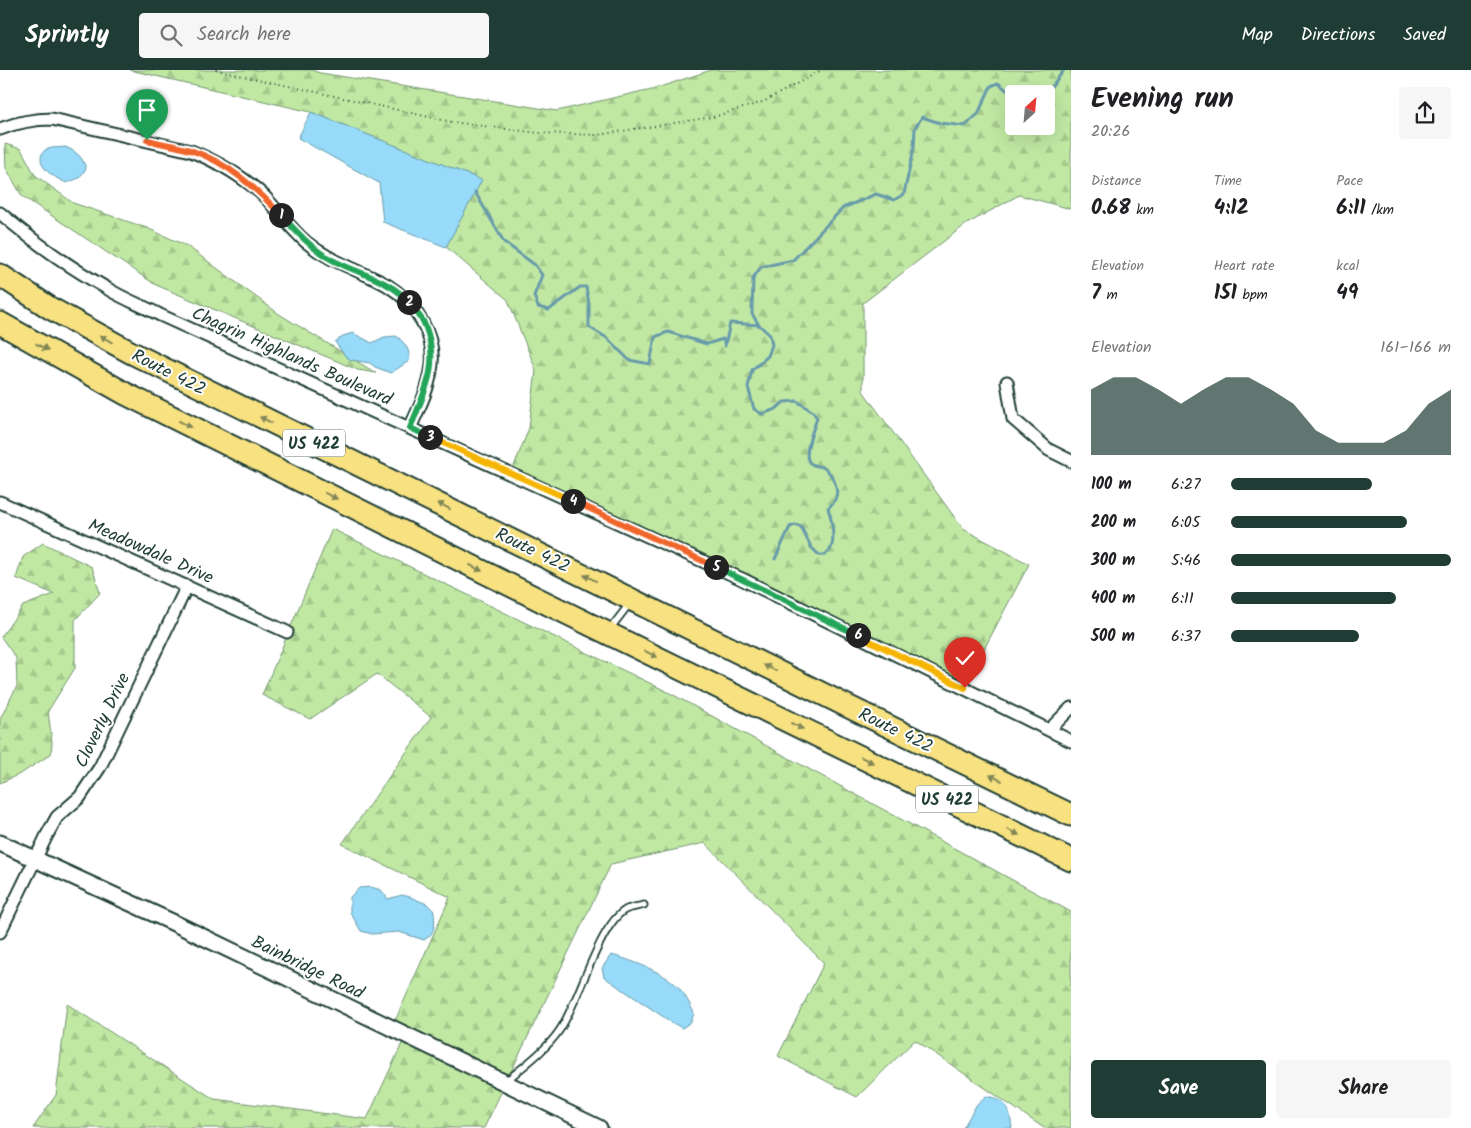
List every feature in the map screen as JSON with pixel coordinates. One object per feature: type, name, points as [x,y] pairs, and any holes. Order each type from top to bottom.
[{"type":"highway","name":"Route 422","points":[[0,275],[50,308],[130,352],[1071,815]]},
{"type":"highway","name":"US 422","points":[[0,323],[126,394],[1071,860]]},
{"type":"street","points":[[0,128],[19,122],[52,120],[191,151],[211,158],[235,173],[264,196],[305,240],[326,257],[386,285],[407,300],[422,321],[432,348],[432,370],[410,428]]},
{"type":"street","name":"Chagrin Highlands Boulevard","points":[[0,213],[61,260],[109,290],[742,579],[1071,741]]},
{"type":"street","points":[[1007,382],[1013,419],[1049,450],[1071,461]]},
{"type":"street","name":"Meadowdale Drive","points":[[0,502],[287,632]]},
{"type":"street","name":"Cloverly Drive","points":[[0,932],[57,817],[80,797],[100,767],[186,586]]},
{"type":"street","points":[[1049,730],[1071,708]]},
{"type":"street","name":"Bainbridge Road","points":[[0,843],[35,861],[172,922],[599,1128]]},
{"type":"lane","points":[[608,632],[633,600]]},
{"type":"lane","points":[[505,1083],[553,1039],[561,1029],[582,988],[597,949],[616,919],[627,909],[644,905]]},
{"type":"path","points":[[216,70],[452,122],[538,133],[597,135],[713,117],[763,102],[822,70]]},
{"type":"green space","points":[[130,70],[312,70],[320,73],[557,111],[660,87],[711,70],[1071,70],[1071,209],[1019,195],[965,225],[863,303],[863,391],[963,529],[1029,564],[965,688],[511,474],[529,428],[536,370],[508,300],[446,247],[481,180],[311,112]]},
{"type":"green space","points":[[5,144],[21,149],[35,175],[73,203],[147,228],[187,246],[279,314],[376,373],[358,370],[156,285],[22,196],[6,168]]},
{"type":"green space","points":[[332,529],[666,691],[1071,912],[1071,1128],[1044,1128],[915,1040],[857,1097],[778,1056],[824,963],[705,843],[611,864],[484,1128],[33,1128],[56,1095],[67,1004],[214,1099],[367,1119],[406,1035],[392,1028],[450,897],[342,844],[431,717],[377,674],[310,719],[262,695]]},
{"type":"green space","points":[[43,543],[92,567],[100,593],[75,620],[75,668],[48,711],[52,742],[51,754],[22,773],[0,783],[0,719],[17,686],[16,658],[1,637],[23,606],[54,594],[16,578],[23,557]]},
{"type":"water","points":[[311,112],[482,180],[446,247],[383,222],[379,183],[298,138]]},
{"type":"water","points":[[65,147],[78,155],[86,169],[79,178],[67,183],[49,172],[42,164],[41,159],[42,154],[46,150]]},
{"type":"water","points":[[353,333],[372,343],[384,337],[396,336],[406,347],[409,361],[391,373],[370,363],[351,360],[345,356],[335,342],[343,336]]},
{"type":"water","points":[[371,887],[381,890],[388,899],[402,895],[427,904],[434,911],[434,924],[431,934],[424,940],[399,932],[372,934],[361,931],[350,912],[350,897],[359,888]]},
{"type":"water","points":[[611,955],[648,968],[675,983],[694,1013],[691,1022],[682,1028],[604,977],[602,968]]},
{"type":"water","points":[[986,1096],[999,1100],[1006,1106],[1012,1128],[963,1128],[977,1104]]},
{"type":"waterway","points":[[1053,85],[1064,70]]},
{"type":"waterway","points":[[775,559],[790,527],[795,525],[801,527],[811,547],[819,555],[826,554],[830,550],[833,537],[828,508],[832,504],[837,491],[835,482],[830,474],[822,467],[811,464],[808,460],[808,445],[817,418],[813,412],[797,401],[784,402],[776,409],[762,414],[754,409],[748,387],[752,370],[768,356],[772,345],[770,335],[759,325],[752,314],[753,278],[761,267],[793,260],[843,208],[876,194],[894,200],[904,194],[914,148],[915,128],[922,117],[940,123],[965,126],[978,114],[991,86],[998,83],[1005,89]]},
{"type":"waterway","points":[[475,192],[504,242],[535,265],[542,275],[534,296],[538,307],[549,310],[580,287],[586,287],[589,304],[589,327],[607,338],[629,360],[650,364],[655,337],[668,332],[707,344],[723,339],[725,346],[730,323],[759,325]]},
{"type":"route","points":[[147,140],[211,158],[235,173],[264,196],[305,240],[326,257],[386,285],[407,300],[422,321],[432,348],[432,370],[410,428],[742,579],[965,688]]}]
